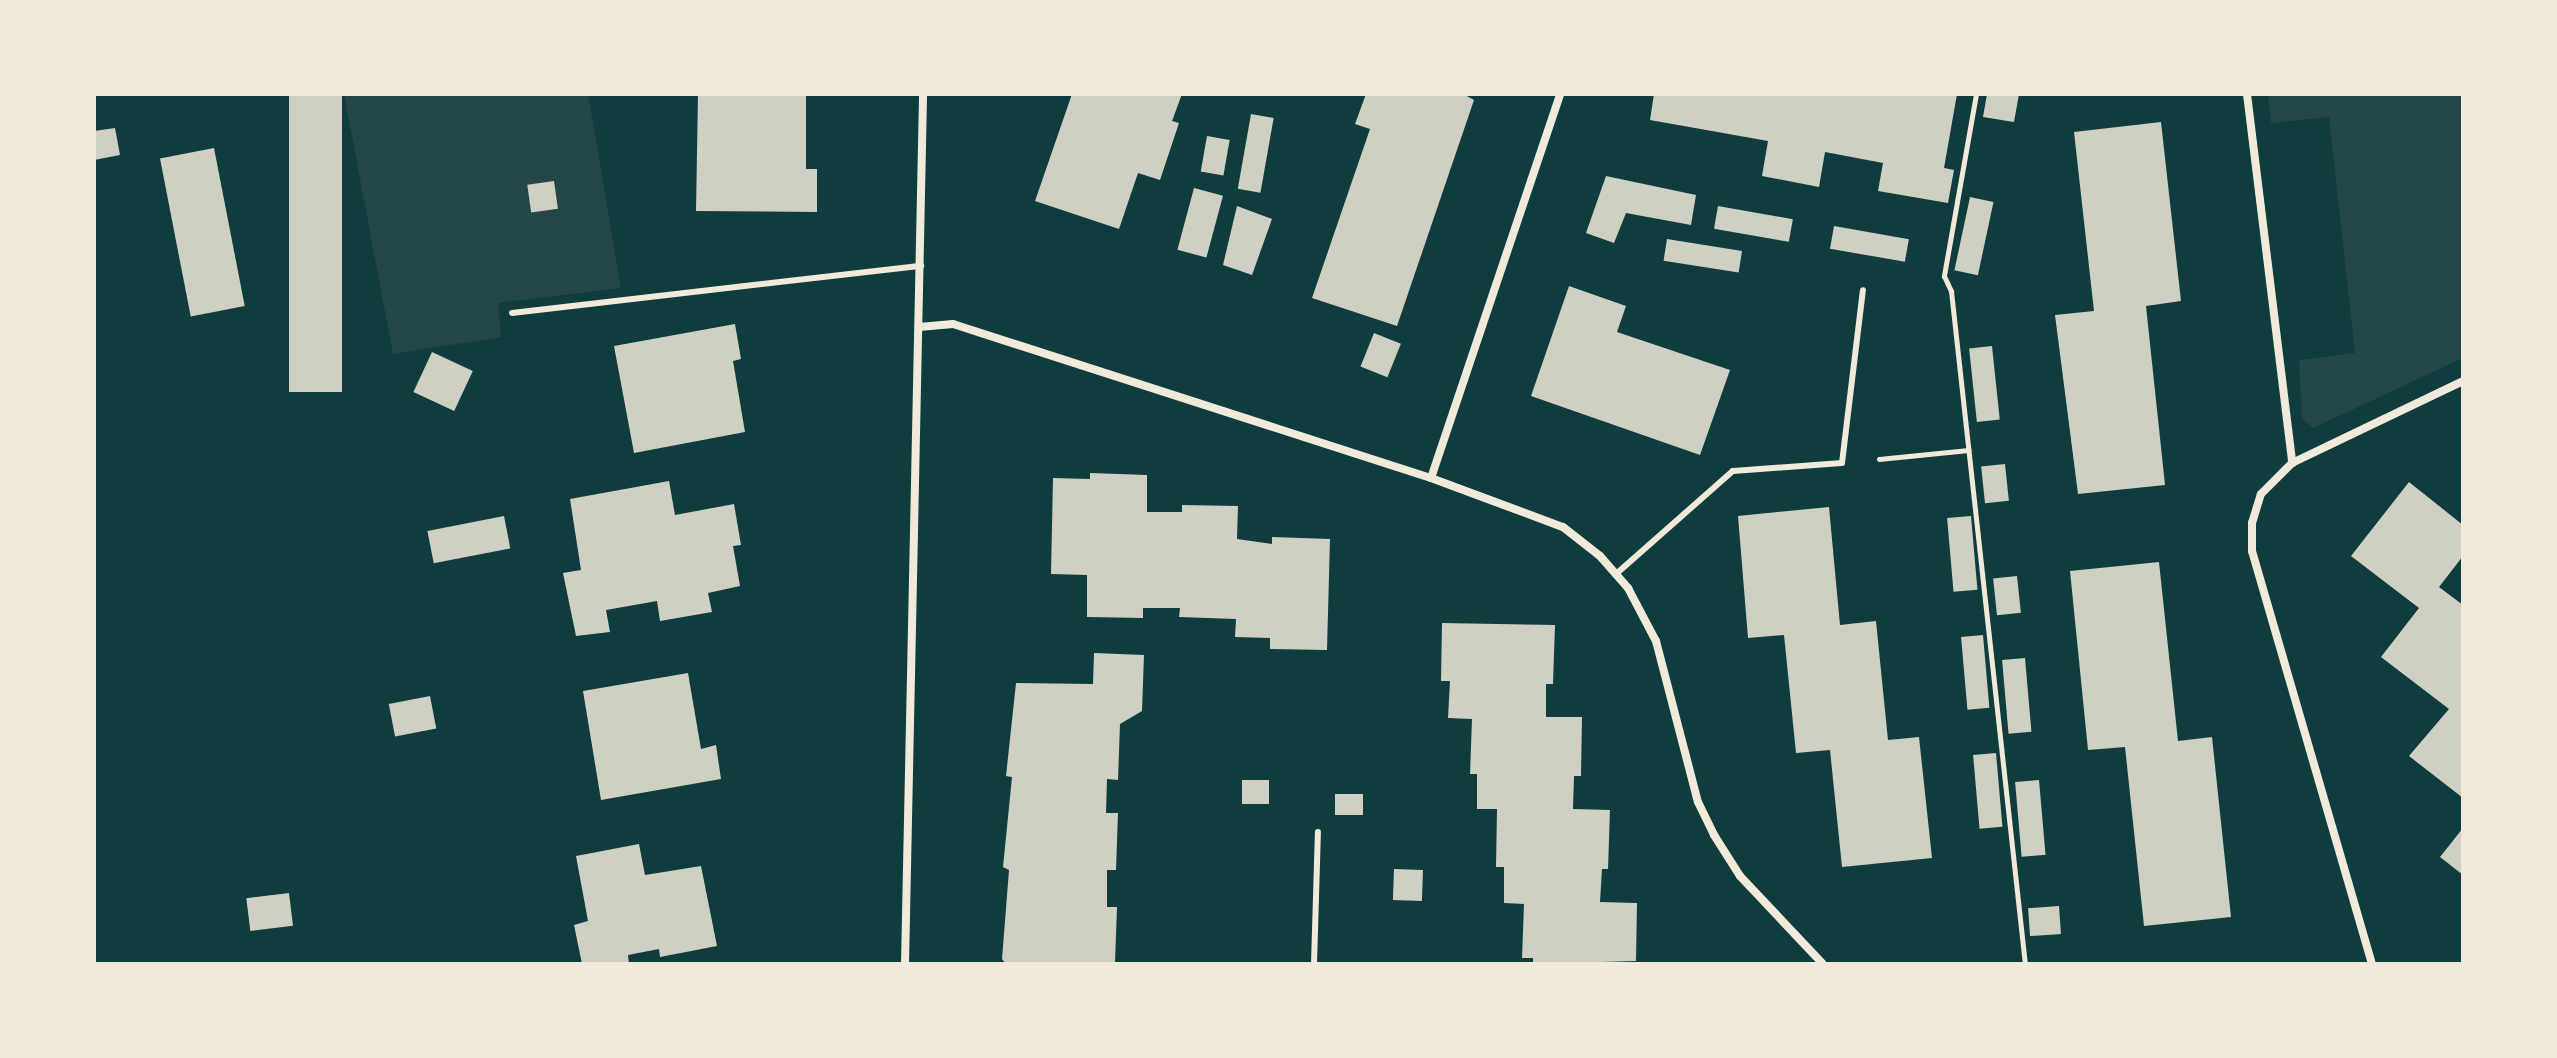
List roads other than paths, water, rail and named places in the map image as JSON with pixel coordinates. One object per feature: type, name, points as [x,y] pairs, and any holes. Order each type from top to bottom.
[{"type":"street","points":[[905,964],[923,94]]},
{"type":"street","points":[[1431,478],[1560,94]]},
{"type":"street","points":[[2247,94],[2292,463]]},
{"type":"street","points":[[919,327],[953,324],[1431,478],[1563,527],[1616,574],[1656,641],[1698,802],[1714,835],[1740,876],[1823,964]]},
{"type":"street","points":[[2372,964],[2252,551],[2252,523],[2261,494],[2292,463],[2463,381]]},
{"type":"lane","points":[[512,313],[921,266]]},
{"type":"lane","points":[[1616,574],[1733,471],[1842,463],[1863,290]]},
{"type":"lane","points":[[1314,964],[1318,832]]}]
